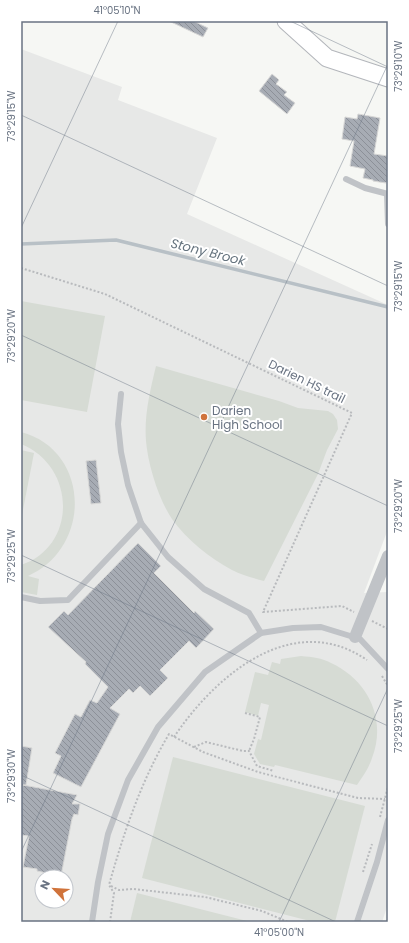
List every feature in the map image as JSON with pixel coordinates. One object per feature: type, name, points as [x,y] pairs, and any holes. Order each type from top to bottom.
[{"type":"main road","points":[[286,21],[327,58],[388,78]]},
{"type":"street","points":[[354,637],[388,556]]},
{"type":"lane","points":[[346,179],[365,188],[387,194],[388,224]]},
{"type":"lane","points":[[121,394],[118,424],[121,452],[128,485],[141,523],[168,557],[204,589],[249,613],[261,633]]},
{"type":"lane","points":[[21,597],[40,601],[68,600],[141,523]]},
{"type":"lane","points":[[92,922],[98,882],[108,834],[128,780],[158,727],[205,672],[261,633],[293,628],[320,627],[360,639],[388,670]]},
{"type":"lane","points":[[358,922],[377,862],[388,820]]},
{"type":"path","name":"Darien HS trail","points":[[21,268],[105,294],[352,413],[263,612],[342,606],[388,629]]},
{"type":"path","points":[[174,737],[199,704],[218,686],[242,666],[271,649],[288,644],[325,642],[357,653],[367,660]]},
{"type":"path","points":[[378,671],[388,686]]},
{"type":"path","points":[[245,713],[260,717],[249,751]]},
{"type":"path","points":[[110,922],[114,893],[109,885],[120,844],[141,787],[169,734],[194,747],[258,772],[358,798],[385,799]]},
{"type":"path","points":[[194,747],[206,742],[243,751],[249,751]]},
{"type":"path","points":[[249,751],[257,766],[274,771]]},
{"type":"path","points":[[378,821],[388,787]]},
{"type":"path","points":[[363,873],[372,843]]},
{"type":"path","points":[[104,883],[119,890],[133,889],[205,897],[262,911],[288,922]]},
{"type":"path","points":[[387,922],[388,918]]},
{"type":"shaded area","name":"Darien High School","points":[[21,49],[122,87],[118,100],[217,138],[187,214],[388,305],[388,529],[364,593],[388,592],[388,904],[382,922],[21,922]]},
{"type":"shaded area","points":[[21,301],[105,316],[87,412],[21,400]]},
{"type":"shaded area","points":[[156,366],[279,401],[298,408],[328,411],[333,414],[337,420],[338,429],[327,450],[318,474],[264,581],[232,570],[215,560],[178,527],[167,511],[155,482],[149,461],[146,441],[147,413]]},
{"type":"shaded area","points":[[21,432],[44,442],[60,458],[71,478],[75,500],[73,522],[64,544],[49,562],[28,576],[39,579],[37,595],[21,592],[21,565],[40,555],[53,541],[61,524],[63,506],[60,487],[52,470],[39,455],[21,444]]},
{"type":"shaded area","points":[[21,450],[34,453],[21,520]]},
{"type":"shaded area","points":[[301,656],[324,660],[344,670],[364,690],[371,702],[377,729],[376,743],[366,772],[357,785],[275,765],[274,767],[260,764],[254,754],[258,739],[261,740],[269,705],[261,703],[258,716],[245,712],[255,672],[268,675],[272,662],[280,664],[281,659]]},
{"type":"shaded area","points":[[173,757],[365,806],[335,922],[314,922],[142,878]]},
{"type":"shaded area","points":[[137,893],[251,922],[130,922]]},
{"type":"building","points":[[169,21],[193,21],[208,28],[203,37]]},
{"type":"building","points":[[272,74],[279,80],[276,84],[287,92],[284,95],[295,103],[287,114],[259,91]]},
{"type":"building","points":[[358,114],[380,118],[374,154],[388,156],[388,182],[386,183],[363,178],[365,169],[350,166],[354,141],[342,139],[345,117],[357,119]]},
{"type":"building","points":[[96,460],[101,503],[91,504],[86,461]]},
{"type":"building","points":[[138,543],[161,566],[154,573],[194,613],[195,611],[214,629],[196,648],[189,641],[160,670],[168,678],[150,696],[140,686],[133,693],[129,689],[110,708],[120,714],[81,787],[53,773],[61,756],[55,753],[75,714],[81,717],[90,700],[97,703],[108,687],[85,664],[86,662],[48,627],[64,611],[68,615]]},
{"type":"building","points":[[21,746],[32,748],[26,785],[23,785],[77,795],[72,804],[80,804],[78,815],[74,814],[72,819],[62,869],[37,869],[23,867],[29,836],[21,835]]},
{"type":"waterway","name":"Stony Brook","points":[[21,244],[116,240],[388,307]]},
{"type":"place","name":"Darien High School","points":[[204,417]]}]
